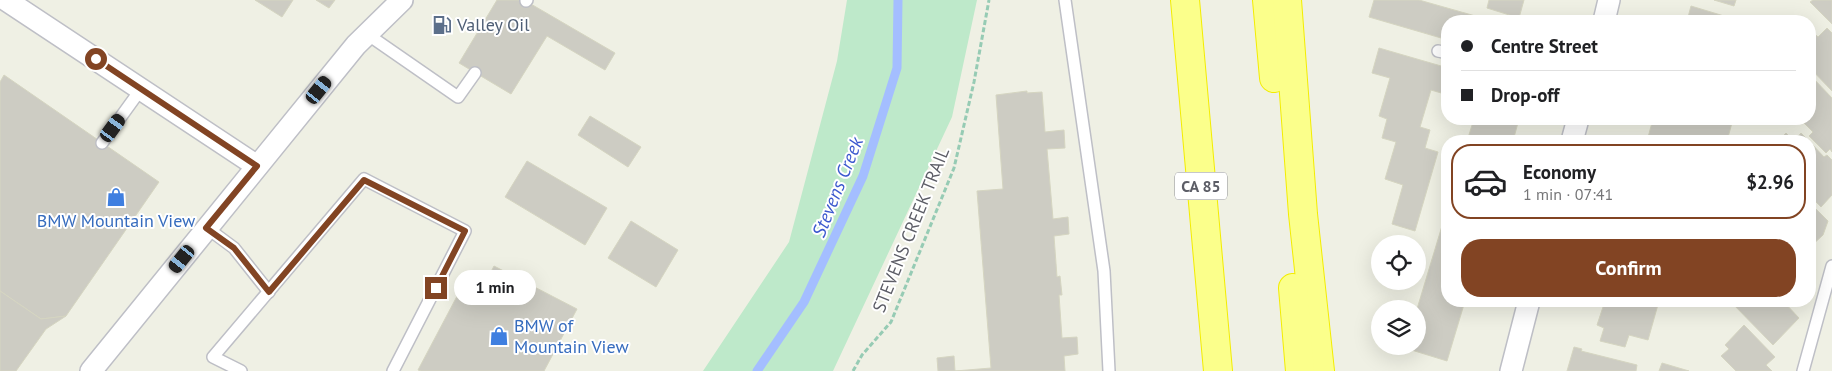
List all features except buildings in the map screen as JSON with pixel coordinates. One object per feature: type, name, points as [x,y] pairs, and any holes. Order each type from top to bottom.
[{"type":"highway","name":"CA 85","points":[[1184,0],[1218,371]]},
{"type":"highway","points":[[1267,0],[1300,371]]},
{"type":"highway","points":[[1287,0],[1303,214],[1320,371]]},
{"type":"street","points":[[6,0],[257,166]]},
{"type":"street","points":[[96,370],[206,228],[356,45],[402,0]]},
{"type":"street","points":[[1605,15],[1609,0]]},
{"type":"street","points":[[1510,371],[1527,307]]},
{"type":"lane","points":[[0,10],[6,0]]},
{"type":"lane","points":[[1065,0],[1104,271],[1109,371]]},
{"type":"lane","points":[[367,34],[458,97],[475,73]]},
{"type":"lane","points":[[102,143],[141,89]]},
{"type":"lane","points":[[241,371],[213,357],[364,180],[465,231],[393,371]]},
{"type":"lane","points":[[206,228],[234,248],[269,292]]},
{"type":"lane","points":[[1803,371],[1832,266]]},
{"type":"path","name":"STEVENS CREEK TRAIL","points":[[853,371],[862,355],[891,322],[954,168],[974,82],[989,0]]},
{"type":"green space","points":[[847,0],[977,0],[952,117],[833,371],[703,371],[789,242],[837,61]]},
{"type":"waterway","name":"Stevens Creek","points":[[757,371],[804,302],[863,176],[897,68],[898,0]]},
{"type":"place","name":"Valley Oil","points":[[442,25]]},
{"type":"place","name":"BMW Mountain View","points":[[116,197]]},
{"type":"place","name":"BMW of Mountain View","points":[[499,336]]},
{"type":"route","points":[[96,59],[257,166],[206,228],[234,248],[269,292],[364,180],[465,231],[436,288]]}]
